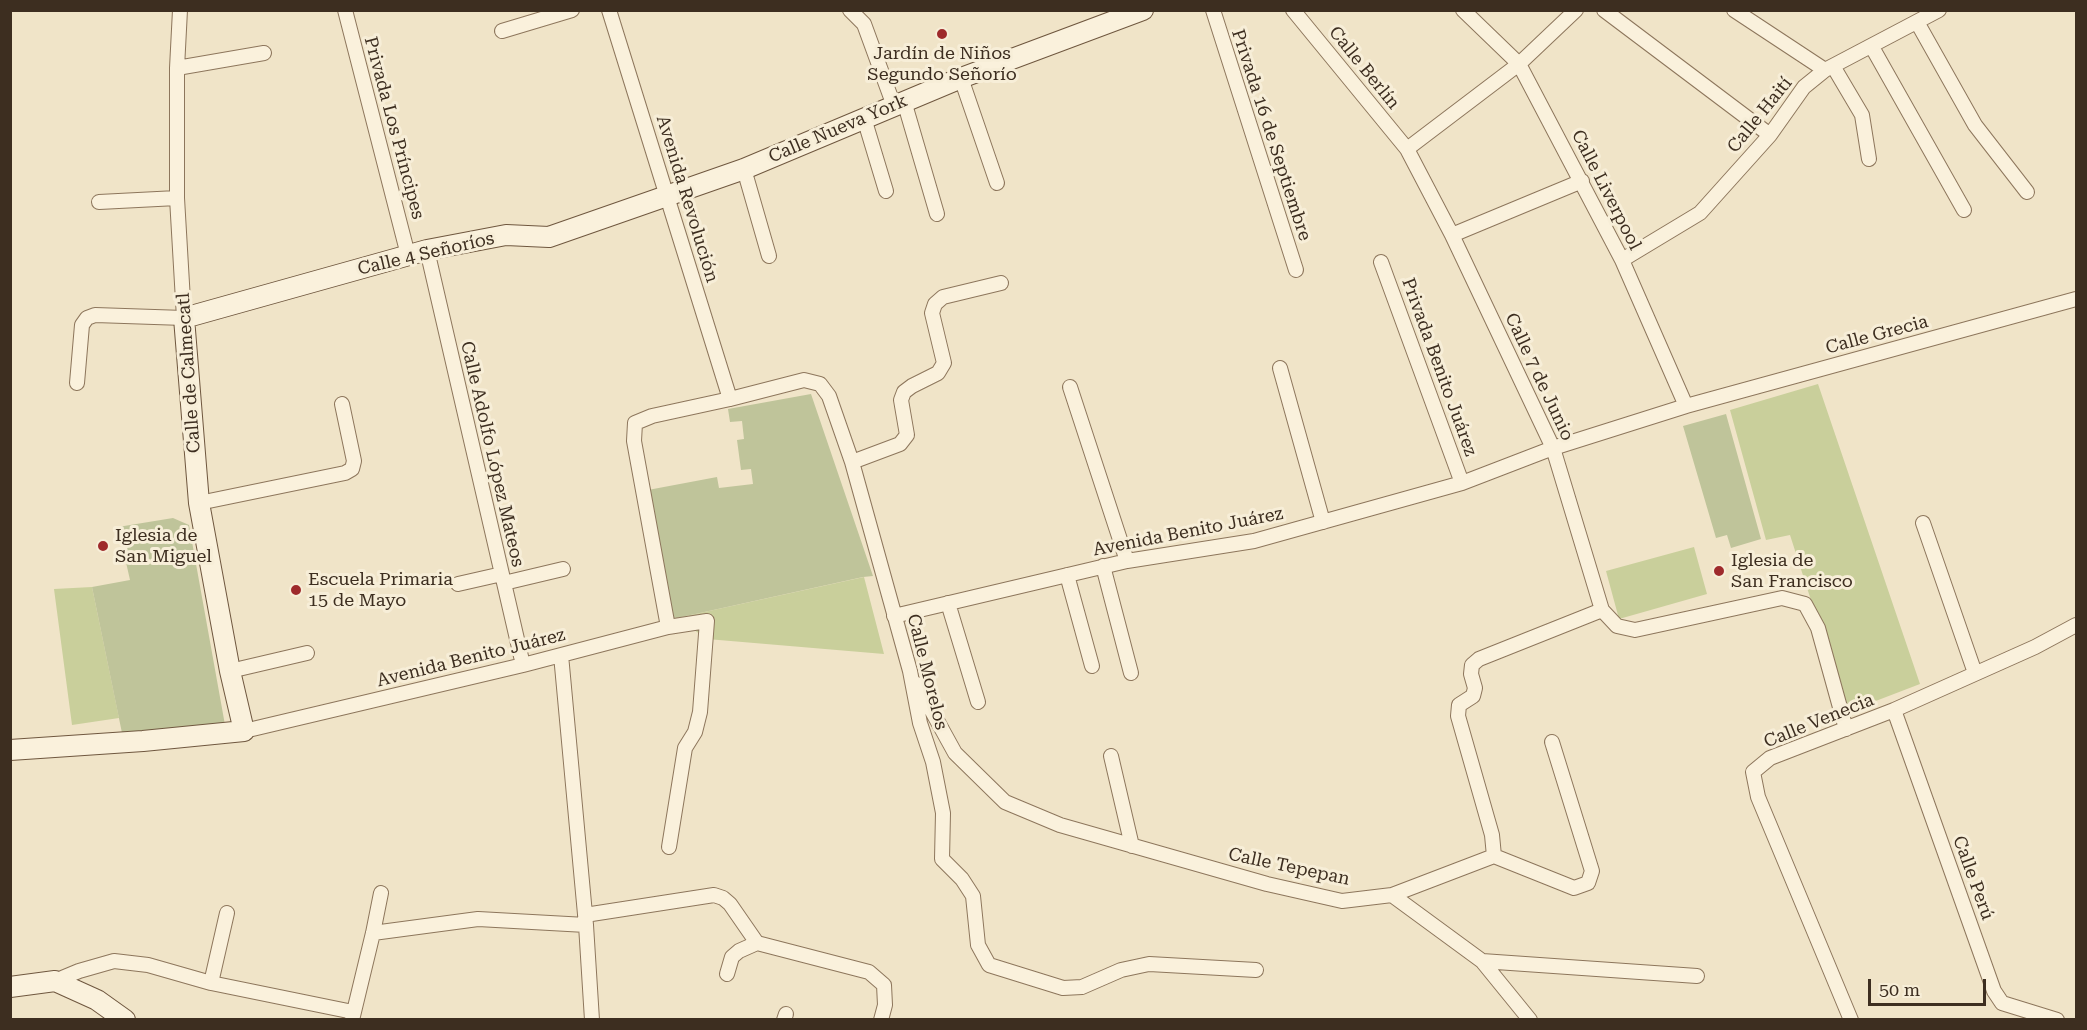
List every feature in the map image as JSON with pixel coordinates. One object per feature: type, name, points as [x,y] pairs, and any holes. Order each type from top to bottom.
[{"type":"street","name":"Calle de Calmecatl","points":[[180,10],[177,68],[177,198],[199,503],[230,671],[244,731]]},
{"type":"street","name":"Privada Los Príncipes","points":[[345,10],[418,253]]},
{"type":"street","points":[[502,31],[572,10]]},
{"type":"street","name":"Avenida Revolución","points":[[609,10],[730,399]]},
{"type":"street","points":[[849,10],[864,24],[899,104],[937,214]]},
{"type":"street","name":"Calle Nueva York","points":[[667,196],[744,169],[1108,16],[1143,10]]},
{"type":"street","name":"Privada 16 de Septiembre","points":[[1213,10],[1296,270]]},
{"type":"street","name":"Calle Berlín","points":[[1293,10],[1407,149]]},
{"type":"street","name":"Calle Liverpool","points":[[1463,10],[1519,64],[1622,260],[1686,406]]},
{"type":"street","points":[[1407,149],[1519,64],[1576,10]]},
{"type":"street","points":[[1604,10],[1770,135]]},
{"type":"street","points":[[1734,10],[1829,68],[1862,115],[1869,159]]},
{"type":"street","name":"Calle Haití","points":[[1622,260],[1700,213],[1770,135],[1804,87],[1829,68],[1939,10]]},
{"type":"street","points":[[1917,22],[1975,125],[2027,192]]},
{"type":"street","points":[[1872,47],[1964,210]]},
{"type":"street","points":[[177,68],[264,53]]},
{"type":"street","points":[[961,78],[997,183]]},
{"type":"street","points":[[864,118],[886,191]]},
{"type":"street","name":"Calle 7 de Junio","points":[[1407,149],[1452,235],[1553,448],[1602,610],[1617,627],[1635,630],[1782,598],[1805,604],[1818,628],[1846,729]]},
{"type":"street","points":[[744,169],[769,256]]},
{"type":"street","points":[[1452,235],[1582,181]]},
{"type":"street","name":"Calle 4 Señoríos","points":[[184,318],[418,253],[506,235],[549,237],[667,196]]},
{"type":"street","points":[[99,202],[177,198]]},
{"type":"street","name":"Calle Adolfo López Mateos","points":[[418,253],[503,578],[523,665]]},
{"type":"street","name":"Privada Benito Juárez","points":[[1381,262],[1462,483]]},
{"type":"street","points":[[852,462],[900,444],[907,435],[901,400],[904,392],[938,373],[944,363],[932,313],[935,304],[942,297],[1001,284]]},
{"type":"street","name":"Calle Grecia","points":[[1553,448],[1686,406],[2076,299]]},
{"type":"street","points":[[76,383],[82,325],[87,318],[95,315],[184,318]]},
{"type":"street","points":[[1280,368],[1323,522]]},
{"type":"street","name":"Calle Morelos","points":[[730,399],[804,380],[820,384],[829,396],[852,462],[910,671],[920,723],[933,762],[943,813],[942,859],[962,879],[973,896],[978,945],[989,965],[1063,988],[1082,987],[1121,970],[1149,964],[1256,970]]},
{"type":"street","points":[[1070,387],[1127,561]]},
{"type":"street","points":[[668,627],[634,441],[635,423],[652,416],[730,399]]},
{"type":"street","points":[[199,503],[352,470],[354,461],[342,404]]},
{"type":"street","name":"Avenida Benito Juárez","points":[[894,615],[1127,561],[1254,541],[1462,483],[1553,448]]},
{"type":"street","points":[[1923,523],[1975,673]]},
{"type":"street","points":[[1103,567],[1131,673]]},
{"type":"street","points":[[458,584],[563,569]]},
{"type":"street","points":[[1067,575],[1092,666]]},
{"type":"street","points":[[948,603],[978,702]]},
{"type":"street","points":[[1552,742],[1592,871],[1588,883],[1574,888],[1494,856],[1492,835],[1458,716],[1459,705],[1473,696],[1475,688],[1471,674],[1472,665],[1479,659],[1602,610]]},
{"type":"street","name":"Avenida Benito Juárez","points":[[244,731],[523,665],[668,627],[707,621],[700,712],[695,732],[685,748],[669,846]]},
{"type":"street","name":"Calle Venecia","points":[[1851,1020],[1758,797],[1753,772],[1770,758],[1894,710],[2035,647],[2076,625]]},
{"type":"street","points":[[230,671],[307,653]]},
{"type":"street","points":[[561,655],[592,1020]]},
{"type":"street","name":"Calle Tepepan","points":[[910,671],[955,753],[1005,802],[1060,825],[1267,884],[1342,901],[1392,896],[1494,856]]},
{"type":"street","name":"Calle Perú","points":[[1894,710],[1994,991],[2002,1003],[2056,1020]]},
{"type":"street","points":[[10,750],[244,731]]},
{"type":"street","points":[[1111,756],[1132,846]]},
{"type":"street","points":[[10,987],[55,981],[114,961],[148,965],[211,983],[352,1016],[374,933],[381,893]]},
{"type":"street","points":[[374,933],[478,919],[585,920],[668,901],[714,895],[730,904],[757,943]]},
{"type":"street","points":[[1392,896],[1482,961],[1530,1020]]},
{"type":"street","points":[[211,983],[227,913]]},
{"type":"street","points":[[728,974],[732,957],[739,951],[757,943],[869,972],[884,985],[885,1005],[881,1020]]},
{"type":"street","points":[[1482,961],[1698,976]]},
{"type":"street","points":[[55,981],[97,1000],[125,1020]]},
{"type":"green space","points":[[1818,384],[1920,684],[1847,712],[1790,535],[1766,540],[1730,410]]},
{"type":"green space","points":[[811,394],[873,576],[677,618],[671,617],[648,490],[717,477],[719,488],[753,484],[751,469],[741,470],[737,440],[744,439],[742,421],[730,422],[728,409]]},
{"type":"green space","points":[[1726,414],[1761,539],[1731,548],[1727,535],[1716,538],[1683,426]]},
{"type":"green space","points":[[173,518],[189,525],[225,725],[122,733],[92,587],[130,580],[118,527]]},
{"type":"green space","points":[[1694,547],[1707,594],[1619,619],[1606,571]]},
{"type":"green space","points":[[864,577],[884,654],[707,639],[677,618]]},
{"type":"green space","points":[[92,587],[119,718],[72,725],[54,589]]},
{"type":"place","name":"Jardín de Niños Segundo Señorío","points":[[942,34]]},
{"type":"place","name":"Iglesia de San Miguel","points":[[103,546]]},
{"type":"place","name":"Iglesia de San Francisco","points":[[1719,571]]},
{"type":"place","name":"Escuela Primaria 15 de Mayo","points":[[296,590]]}]
